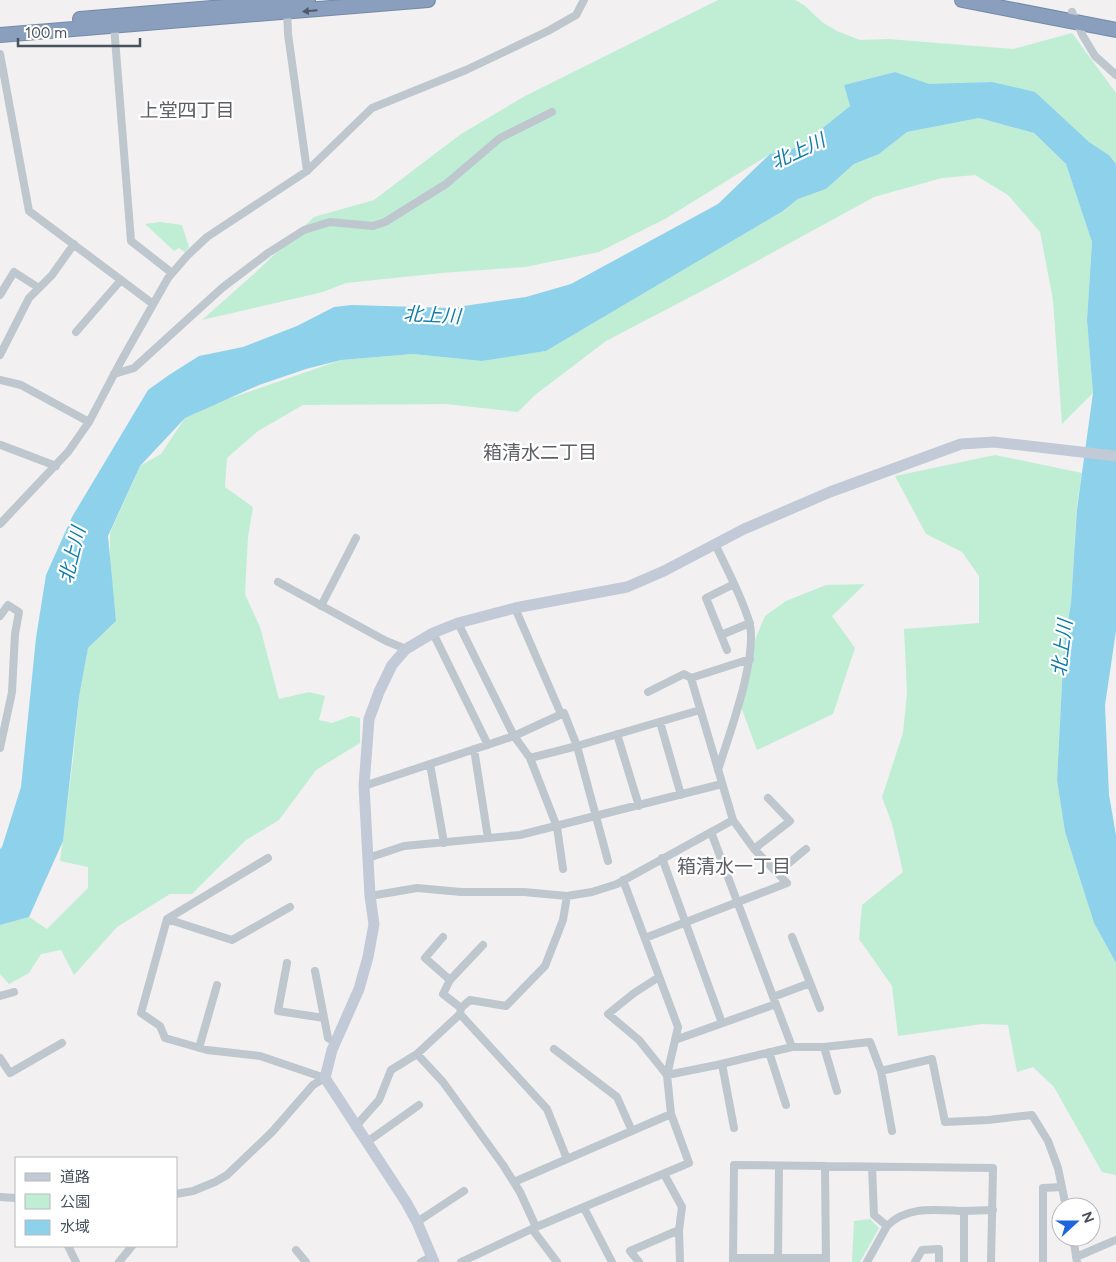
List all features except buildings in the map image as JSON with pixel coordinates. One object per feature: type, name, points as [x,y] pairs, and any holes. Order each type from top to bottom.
[{"type":"highway","points":[[0,35],[114,26],[287,7],[308,0]]},
{"type":"highway","points":[[0,26],[287,7],[428,0]]},
{"type":"highway","points":[[962,0],[1074,17],[1116,21]]},
{"type":"highway","points":[[1013,0],[1116,30]]},
{"type":"street","points":[[0,524],[68,452],[89,422],[114,374],[172,273],[207,237],[306,170],[372,108],[466,70],[548,31],[576,14],[584,0]]},
{"type":"street","points":[[287,7],[293,72],[306,170]]},
{"type":"street","points":[[1074,17],[1095,56],[1116,75]]},
{"type":"street","points":[[114,26],[131,241],[172,273]]},
{"type":"street","points":[[0,54],[29,211],[153,304]]},
{"type":"street","points":[[114,374],[134,368],[222,288],[268,253],[304,230],[330,222],[373,226],[385,222],[446,184],[500,138],[552,112]]},
{"type":"street","points":[[0,355],[29,298],[52,275],[74,244]]},
{"type":"street","points":[[0,295],[14,272],[39,288]]},
{"type":"street","points":[[76,332],[121,280]]},
{"type":"street","points":[[0,380],[21,385],[89,422]]},
{"type":"street","points":[[178,1194],[193,1191],[227,1175],[272,1132],[313,1085],[324,1078],[336,1042],[359,989],[368,958],[374,924],[370,896],[364,786],[369,719],[392,665],[406,649],[433,633],[458,623],[515,608],[627,587],[664,571],[744,529],[830,492],[961,444],[994,442],[1116,456]]},
{"type":"street","points":[[0,445],[56,466]]},
{"type":"street","points":[[321,606],[356,538]]},
{"type":"street","points":[[715,544],[750,623],[751,653],[718,770]]},
{"type":"street","points":[[278,582],[386,641],[406,649]]},
{"type":"street","points":[[727,650],[706,598],[734,584]]},
{"type":"street","points":[[0,616],[8,605],[19,612],[12,692],[0,748]]},
{"type":"street","points":[[515,608],[561,714]]},
{"type":"street","points":[[458,623],[514,736],[530,758],[556,827],[563,869]]},
{"type":"street","points":[[721,635],[750,623]]},
{"type":"street","points":[[433,633],[488,745]]},
{"type":"street","points":[[691,678],[750,659]]},
{"type":"street","points":[[645,938],[787,884],[754,849],[733,820],[691,678],[684,674],[648,692]]},
{"type":"street","points":[[530,758],[700,710]]},
{"type":"street","points":[[364,786],[514,736],[564,712],[577,746],[608,862]]},
{"type":"street","points":[[660,722],[680,795]]},
{"type":"street","points":[[617,734],[639,806]]},
{"type":"street","points":[[474,749],[488,838]]},
{"type":"street","points":[[430,764],[444,843]]},
{"type":"street","points":[[368,858],[404,846],[520,835],[722,784]]},
{"type":"street","points":[[754,849],[790,821],[768,798]]},
{"type":"street","points":[[370,896],[417,888],[461,892],[524,892],[567,896],[592,892],[617,884],[733,820]]},
{"type":"street","points":[[710,832],[792,1047]]},
{"type":"street","points":[[777,873],[806,849]]},
{"type":"street","points":[[268,858],[167,920],[141,1013],[160,1026],[166,1038],[199,1048],[260,1056],[324,1078],[417,1222],[433,1259],[420,1262]]},
{"type":"street","points":[[662,858],[722,1023]]},
{"type":"street","points":[[461,1262],[534,1228],[690,1163],[672,1114],[667,1074],[678,1027],[623,880]]},
{"type":"street","points":[[356,1127],[379,1100],[391,1070],[417,1054],[470,1000],[506,1006],[545,966],[563,920],[567,896]]},
{"type":"street","points":[[167,920],[232,940],[290,907]]},
{"type":"street","points":[[443,937],[425,958],[450,980]]},
{"type":"street","points":[[792,937],[820,1008]]},
{"type":"street","points":[[483,945],[450,980],[443,994],[461,1011],[547,1109],[567,1159]]},
{"type":"street","points":[[287,963],[278,1010],[324,1018]]},
{"type":"street","points":[[315,971],[328,1038],[336,1042]]},
{"type":"street","points":[[659,977],[634,993],[608,1014],[639,1040],[667,1074]]},
{"type":"street","points":[[675,1040],[722,1023],[810,983]]},
{"type":"street","points":[[199,1048],[217,985]]},
{"type":"street","points":[[0,996],[14,992]]},
{"type":"street","points":[[667,1074],[722,1064],[792,1047],[824,1047],[870,1042],[880,1071],[892,1131]]},
{"type":"street","points":[[0,1058],[10,1073],[62,1043]]},
{"type":"street","points":[[824,1047],[837,1090]]},
{"type":"street","points":[[554,1049],[616,1098],[632,1131]]},
{"type":"street","points":[[769,1052],[786,1105]]},
{"type":"street","points":[[417,1054],[443,1082],[514,1182],[520,1192],[534,1228],[557,1262]]},
{"type":"street","points":[[880,1071],[932,1059],[945,1122],[1032,1115],[1048,1141],[1058,1168],[1064,1197]]},
{"type":"street","points":[[722,1064],[734,1128]]},
{"type":"street","points":[[366,1142],[419,1105]]},
{"type":"street","points":[[514,1182],[672,1114]]},
{"type":"street","points":[[825,1166],[826,1260],[778,1258],[733,1260],[734,1166],[825,1166],[993,1168],[991,1262]]},
{"type":"street","points":[[778,1258],[779,1166]]},
{"type":"street","points":[[872,1167],[874,1215],[887,1226]]},
{"type":"street","points":[[664,1174],[682,1207],[680,1262]]},
{"type":"street","points":[[1043,1262],[1044,1188],[1062,1187]]},
{"type":"street","points":[[417,1222],[464,1191]]},
{"type":"street","points":[[0,1197],[15,1198]]},
{"type":"street","points":[[584,1208],[612,1262]]},
{"type":"street","points":[[867,1262],[887,1226],[908,1212],[923,1210],[993,1210]]},
{"type":"street","points":[[964,1211],[964,1262]]},
{"type":"street","points":[[639,1262],[630,1251],[680,1230]]},
{"type":"street","points":[[1077,1259],[1116,1242]]},
{"type":"street","points":[[68,1247],[76,1262]]},
{"type":"street","points":[[119,1262],[131,1247]]},
{"type":"street","points":[[915,1262],[922,1250],[939,1249],[939,1262]]},
{"type":"street","points":[[296,1250],[306,1262]]},
{"type":"green space","points":[[718,0],[795,0],[804,5],[822,22],[837,31],[860,40],[888,39],[1013,49],[1072,33],[1116,93],[1116,164],[1109,155],[992,82],[929,85],[895,72],[844,85],[850,106],[799,147],[770,154],[665,219],[599,252],[525,267],[346,283],[323,292],[202,320],[314,217],[374,200],[461,134],[525,96]]},
{"type":"green space","points":[[979,118],[1034,133],[1066,164],[1092,242],[1087,320],[1093,393],[1062,424],[1053,300],[1040,232],[1008,195],[975,175],[942,178],[874,197],[606,341],[535,395],[518,412],[446,404],[303,405],[258,431],[227,458],[225,487],[253,507],[248,537],[245,594],[260,627],[279,699],[309,692],[325,696],[319,720],[332,723],[351,716],[360,718],[360,743],[316,770],[279,820],[246,840],[192,894],[170,894],[117,927],[74,975],[61,950],[41,954],[29,973],[9,984],[0,974],[0,925],[29,917],[47,929],[88,888],[88,867],[60,861],[79,697],[88,648],[116,621],[110,568],[110,533],[140,466],[161,454],[185,418],[216,403],[341,360],[413,354],[482,361],[546,351],[783,211],[798,199],[826,189],[854,164],[879,154],[907,132]]},
{"type":"green space","points":[[160,222],[182,225],[189,247],[185,252],[179,248],[174,251],[145,224]]},
{"type":"green space","points":[[995,455],[1082,473],[1077,505],[1071,603],[1064,645],[1057,780],[1065,832],[1094,923],[1116,963],[1116,1175],[1102,1172],[1054,1087],[1033,1067],[1017,1072],[1008,1025],[982,1024],[898,1036],[892,986],[859,939],[862,905],[903,872],[892,824],[882,797],[903,733],[907,693],[904,629],[979,623],[979,576],[962,552],[926,534],[895,476]]},
{"type":"green space","points":[[865,584],[832,616],[855,648],[833,714],[757,750],[740,704],[755,640],[765,616],[786,601],[826,585]]},
{"type":"green space","points":[[870,1219],[879,1228],[860,1262],[852,1262],[854,1221]]},
{"type":"water","name":"北上川","points":[[895,72],[929,84],[992,82],[1035,92],[1089,142],[1109,155],[1116,164],[1116,631],[1105,705],[1109,795],[1116,835],[1116,963],[1094,923],[1065,832],[1057,780],[1064,645],[1071,603],[1077,509],[1093,393],[1087,320],[1092,242],[1066,164],[1034,133],[979,118],[907,132],[879,154],[854,164],[826,189],[798,199],[783,211],[546,351],[482,361],[413,354],[341,360],[306,369],[259,385],[185,418],[140,466],[108,536],[116,621],[88,648],[79,697],[63,841],[29,917],[0,925],[0,849],[21,787],[36,638],[46,575],[72,517],[148,390],[199,356],[243,347],[297,326],[334,307],[352,305],[450,308],[526,297],[571,284],[718,204],[770,154],[799,147],[850,106],[844,85]]},
{"type":"district","name":"上堂四丁目","points":[[187,110]]},
{"type":"district","name":"箱清水二丁目","points":[[540,452]]},
{"type":"district","name":"箱清水一丁目","points":[[734,866]]}]
